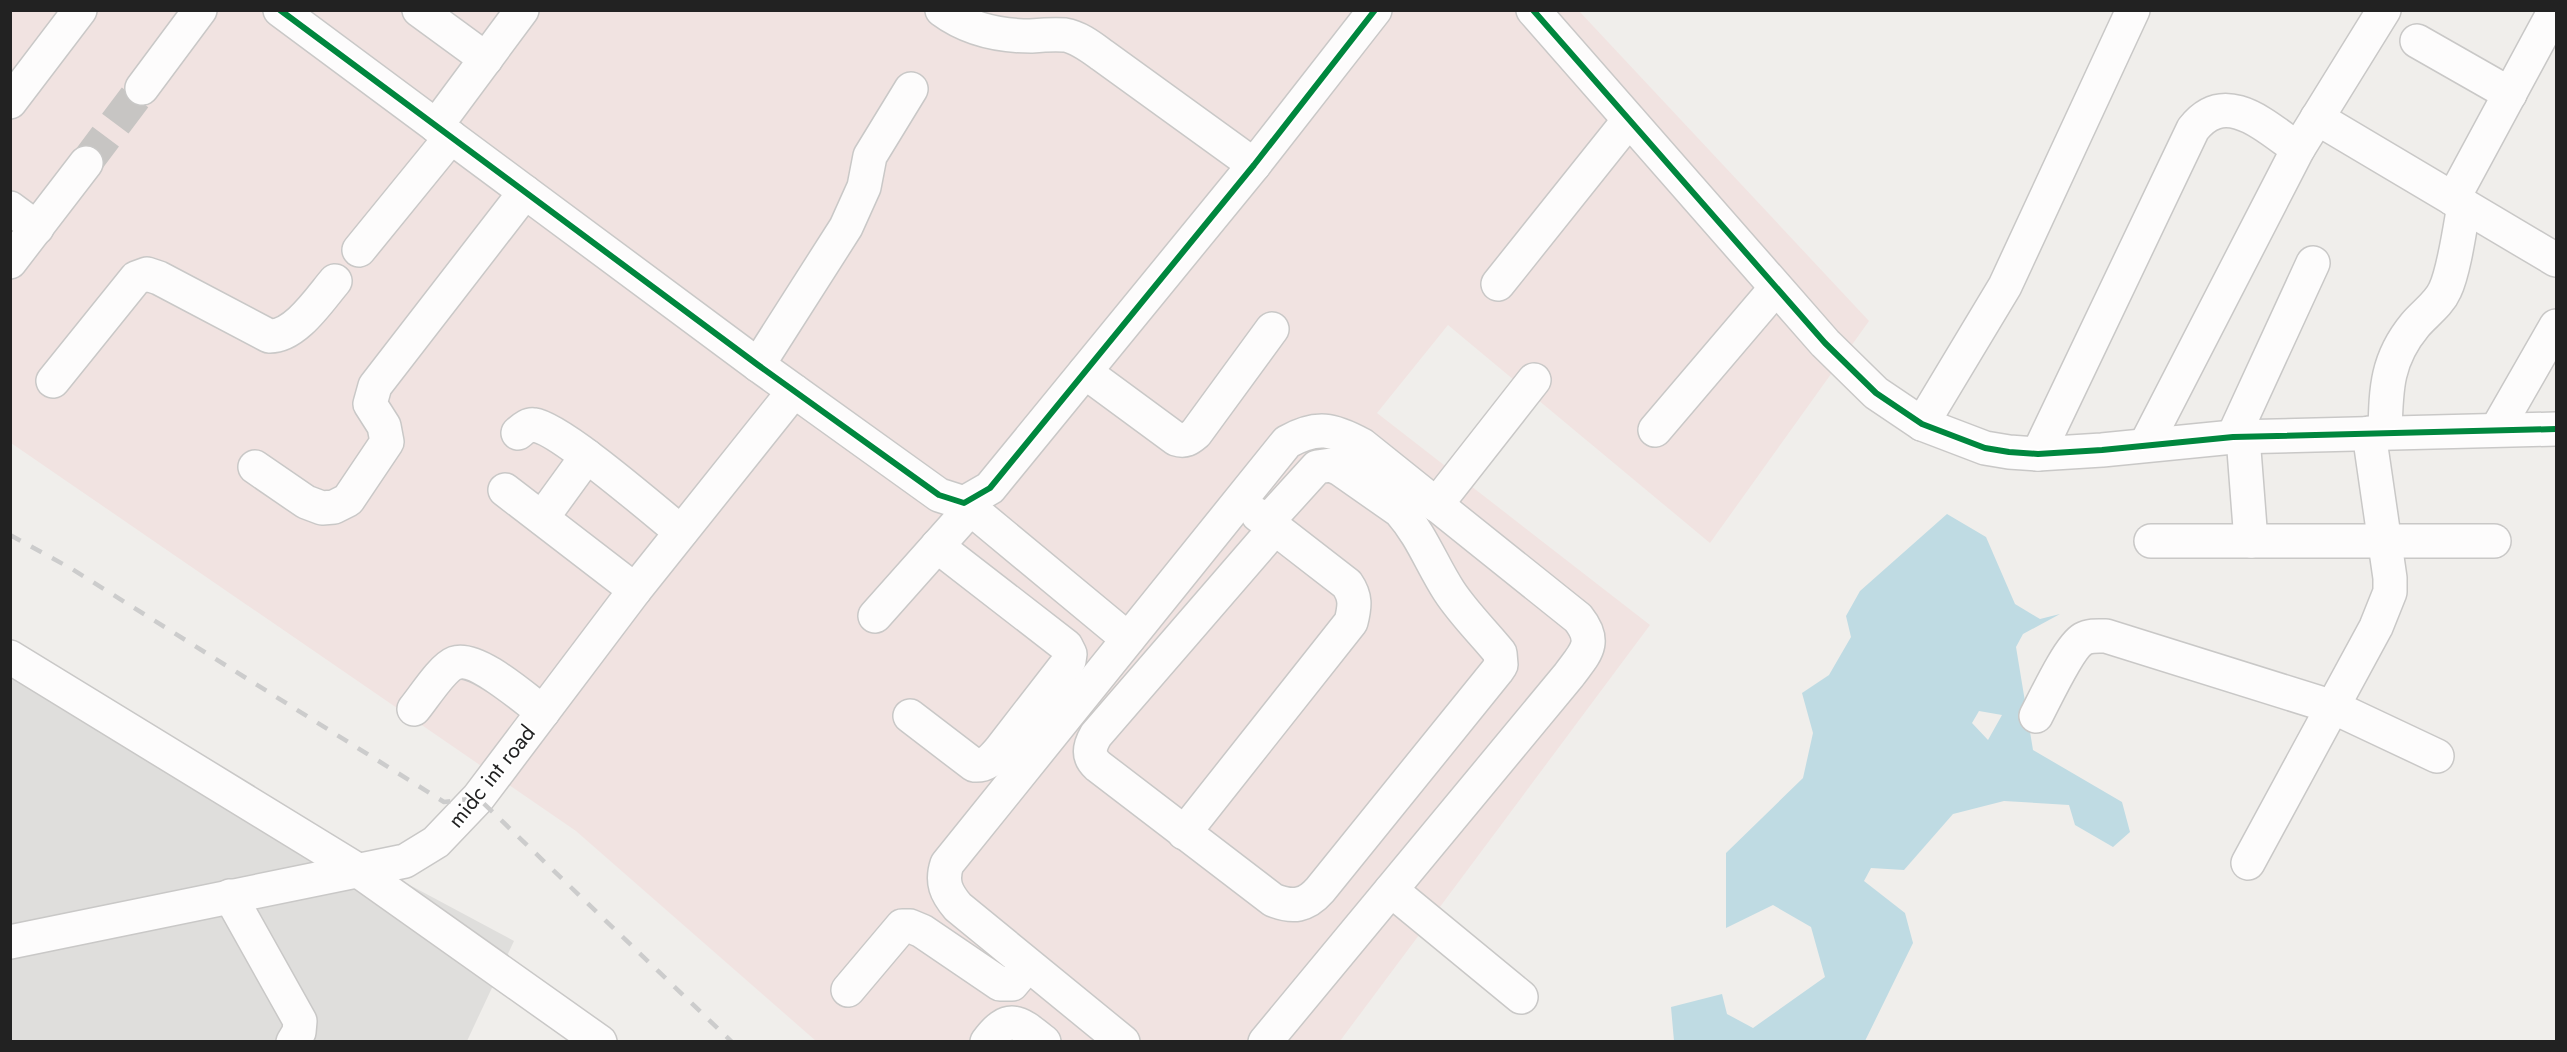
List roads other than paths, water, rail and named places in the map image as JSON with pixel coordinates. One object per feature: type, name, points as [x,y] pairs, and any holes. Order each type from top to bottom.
[{"type":"street","points":[[10,102],[80,10]]},
{"type":"street","points":[[142,88],[200,10]]},
{"type":"street","points":[[280,10],[794,391],[939,495],[968,506],[1128,639]]},
{"type":"street","points":[[418,10],[486,59]]},
{"type":"street","points":[[359,250],[443,131],[486,59],[522,10]]},
{"type":"street","points":[[942,10],[968,25],[988,32],[1010,36],[1065,35],[1077,39],[1254,165]]},
{"type":"street","points":[[875,616],[937,546],[968,506],[990,488],[1254,165],[1376,10]]},
{"type":"street","points":[[1533,10],[1825,343],[1876,393],[1922,424],[1985,448],[2038,454],[2238,437],[2556,429]]},
{"type":"street","points":[[1922,424],[2005,286],[2133,10]]},
{"type":"street","points":[[2146,444],[2298,149],[2384,10]]},
{"type":"street","points":[[2248,863],[2376,627],[2390,592],[2384,541],[2377,433],[2386,382],[2401,344],[2445,291],[2459,202],[2510,94],[2555,10]]},
{"type":"street","points":[[2417,41],[2510,94]]},
{"type":"street","points":[[758,365],[846,227],[864,186],[870,156],[911,89]]},
{"type":"street","points":[[2038,454],[2193,129],[2203,116],[2216,111],[2231,110],[2249,116],[2298,149]]},
{"type":"street","points":[[2317,118],[2556,260]]},
{"type":"street","points":[[1498,284],[1629,120]]},
{"type":"street","points":[[10,262],[86,163]]},
{"type":"street","points":[[255,467],[306,502],[322,508],[334,507],[348,500],[387,442],[384,426],[370,404],[375,386],[525,192]]},
{"type":"street","points":[[10,208],[37,228]]},
{"type":"street","points":[[2251,541],[2238,437],[2313,263]]},
{"type":"street","points":[[53,381],[136,278],[147,274],[159,278],[269,336],[277,337],[293,329],[335,281]]},
{"type":"street","points":[[1655,430],[1776,288]]},
{"type":"street","points":[[2497,429],[2556,327]]},
{"type":"street","points":[[1085,372],[1176,439],[1182,441],[1196,433],[1272,328]]},
{"type":"street","points":[[1436,505],[1534,380]]},
{"type":"street","name":"midc int road","points":[[10,942],[356,869],[405,861],[436,842],[478,798],[635,590],[794,391]]},
{"type":"street","points":[[518,433],[525,427],[534,425],[546,430],[587,456],[681,531]]},
{"type":"street","points":[[1118,1040],[953,902],[944,885],[945,870],[954,854],[1287,442],[1302,434],[1338,432],[1362,445],[1578,618],[1587,630],[1589,643],[1586,652],[1569,675],[1265,1041]]},
{"type":"street","points":[[542,518],[587,456]]},
{"type":"street","points":[[1331,465],[1400,511],[1408,520],[1428,550],[1450,593],[1500,653],[1501,665],[1311,900],[1298,905],[1286,905],[1274,900],[1184,833],[1098,766],[1090,757],[1090,747],[1096,735],[1317,467],[1331,465]]},
{"type":"street","points":[[505,490],[635,590]]},
{"type":"street","points":[[1184,833],[1351,622],[1355,608],[1354,595],[1347,584],[1240,501]]},
{"type":"street","points":[[2151,541],[2494,541]]},
{"type":"street","points":[[910,716],[974,765],[982,766],[991,761],[1069,661],[1070,654],[1066,646],[937,546]]},
{"type":"street","points":[[2036,716],[2073,650],[2082,640],[2091,636],[2106,636],[2333,707],[2437,756]]},
{"type":"street","points":[[10,657],[356,869],[600,1041]]},
{"type":"street","points":[[414,709],[450,666],[464,662],[482,668],[543,712]]},
{"type":"street","points":[[1391,890],[1521,996]]},
{"type":"street","points":[[230,896],[300,1021],[299,1032],[293,1041]]},
{"type":"street","points":[[848,990],[902,926],[910,926],[922,931],[1000,984],[1012,984],[1028,965]]},
{"type":"street","points":[[987,1041],[1004,1023],[1010,1022],[1024,1026],[1044,1041]]},
{"type":"water","points":[[1947,514],[1986,537],[2015,604],[2040,619],[2060,614],[2023,634],[2016,647],[2033,750],[2122,802],[2130,832],[2113,847],[2075,825],[2069,805],[2004,801],[1953,814],[1904,870],[1871,868],[1864,881],[1905,913],[1913,943],[1865,1041],[1674,1041],[1671,1007],[1722,994],[1727,1014],[1753,1028],[1825,977],[1811,927],[1773,905],[1726,928],[1726,853],[1803,778],[1813,733],[1802,693],[1829,675],[1851,637],[1846,616],[1860,591]],"holes":[[[1979,711],[2002,715],[1988,740],[1972,723]]]},
{"type":"tunnel","points":[[86,163],[142,88]]},
{"type":"railway","points":[[10,535],[72,569],[444,802],[478,798],[732,1042]]}]
